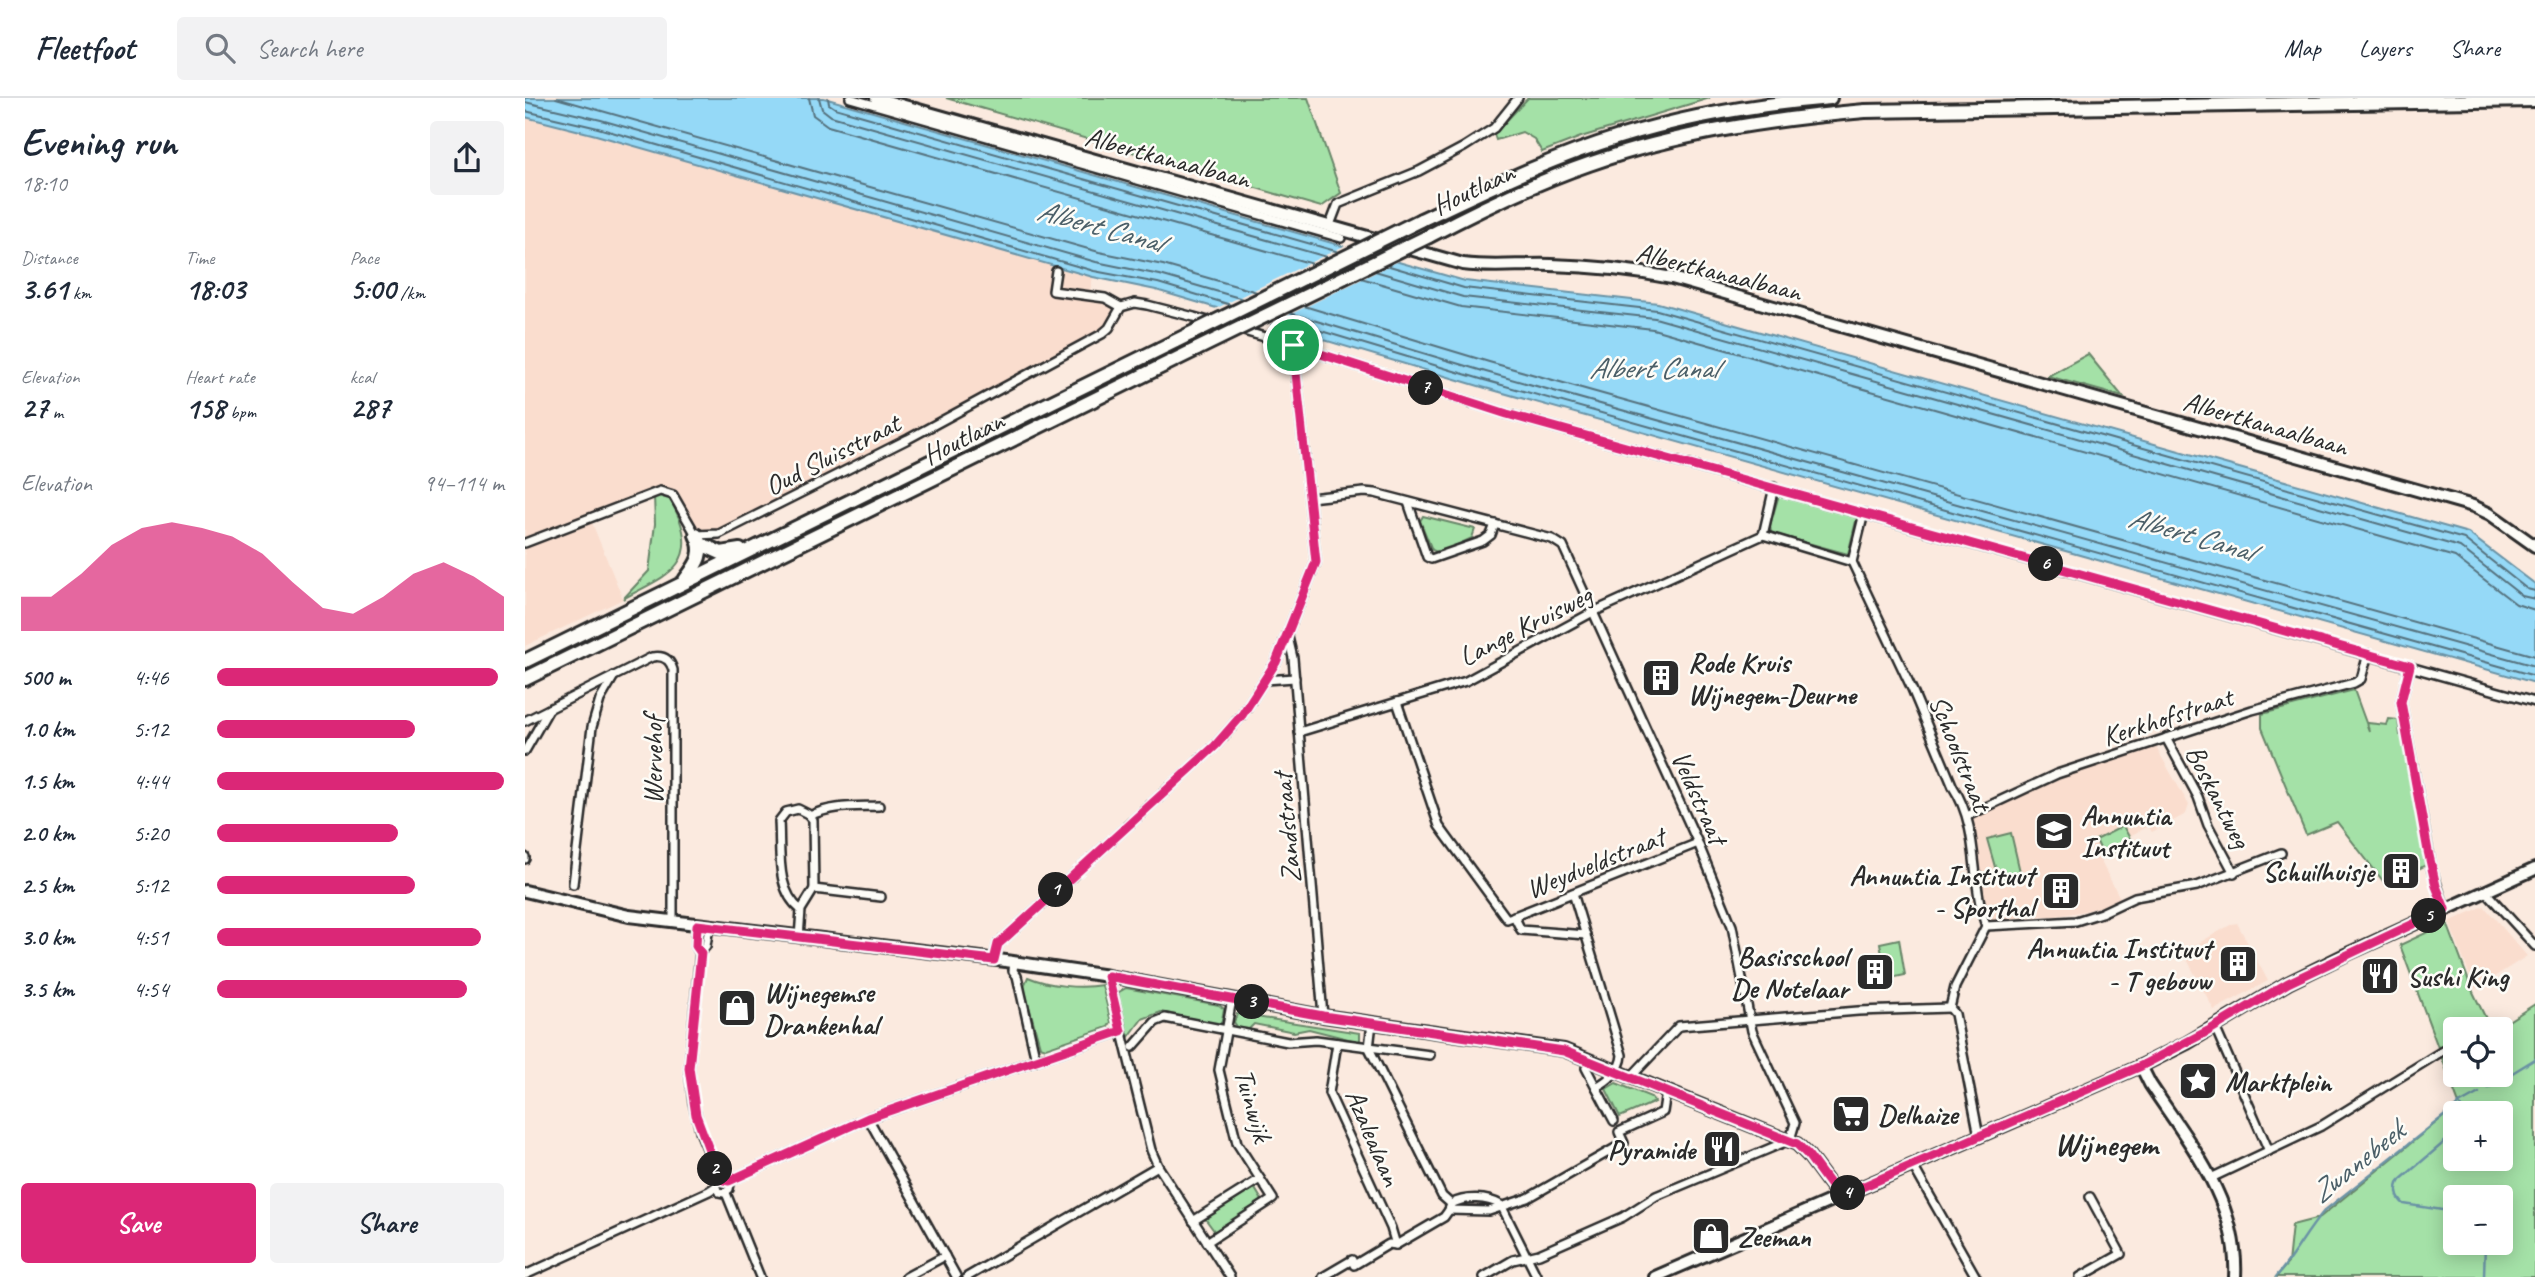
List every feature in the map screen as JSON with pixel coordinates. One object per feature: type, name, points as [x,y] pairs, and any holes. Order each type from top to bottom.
[{"type":"main road","name":"Albertkanaalbaan","points":[[876,98],[1463,264],[1496,267],[1551,265],[1631,271],[1672,278],[2473,506],[2490,514],[2535,547]]},
{"type":"main road","name":"Houtlaan","points":[[525,661],[1421,220],[1526,172],[1619,137],[1724,113],[1830,98]]},
{"type":"main road","name":"Houtlaan","points":[[525,679],[1512,195],[1588,164],[1675,139],[1796,117],[1878,110],[2535,100]]},
{"type":"main road","points":[[699,539],[721,553],[758,546]]},
{"type":"main road","points":[[683,584],[699,560],[699,539]]},
{"type":"main road","points":[[1655,1277],[2141,1066],[2197,1037],[2288,983],[2535,869]]},
{"type":"main road","points":[[525,891],[629,916],[1014,962],[1108,976],[1323,1016],[1564,1051],[1790,1140],[1802,1147],[1839,1197]]},
{"type":"main road","points":[[2141,1066],[2211,1178],[2230,1222],[2235,1250],[2235,1277]]},
{"type":"street","points":[[850,98],[1341,238]]},
{"type":"street","points":[[1330,225],[1338,204],[1398,180],[1464,147],[1494,128],[1518,98]]},
{"type":"street","points":[[1056,271],[1053,290],[1105,298],[1121,307],[1135,303],[1157,307],[1293,345],[1507,414],[2535,702]]},
{"type":"street","name":"Oud Sluisstraat","points":[[699,539],[719,534],[908,439],[1102,334],[1109,328],[1121,307]]},
{"type":"street","points":[[994,960],[998,944],[1215,746],[1242,715],[1265,680],[1287,636],[1316,562],[1293,345]]},
{"type":"street","points":[[1774,487],[1763,536],[1852,562],[1864,513]]},
{"type":"street","points":[[525,542],[660,491],[673,495],[699,539]]},
{"type":"street","name":"Veldstraat","points":[[1310,498],[1364,492],[1552,539],[1563,546],[1698,843],[1732,926],[1749,1020],[1795,1123],[1790,1140]]},
{"type":"street","points":[[1408,502],[1427,558],[1431,559],[1483,541],[1491,535],[1495,524]]},
{"type":"street","name":"Lange Kruisweg","points":[[1299,732],[1467,681],[1593,612],[1763,536]]},
{"type":"street","name":"Schoolstraat","points":[[1852,562],[1912,689],[1967,816],[1979,902],[1986,926]]},
{"type":"street","name":"Zandstraat","points":[[1287,636],[1295,678],[1323,1016]]},
{"type":"street","name":"Kerkhofstraat","points":[[1967,816],[2057,774],[2252,710],[2354,683],[2361,679],[2368,654]]},
{"type":"street","name":"Wervehof","points":[[525,721],[652,657],[660,656],[671,663],[673,922]]},
{"type":"street","points":[[2410,666],[2401,702],[2430,860],[2445,909]]},
{"type":"street","name":"Wervehof","points":[[573,884],[592,727],[600,700],[614,676]]},
{"type":"street","points":[[1265,680],[1295,678]]},
{"type":"street","points":[[1397,702],[1439,826],[1511,918],[1521,930],[1586,935]]},
{"type":"street","points":[[525,751],[549,709]]},
{"type":"street","name":"Boskantweg","points":[[2166,738],[2234,873]]},
{"type":"street","points":[[810,816],[832,809],[879,806]]},
{"type":"street","points":[[799,938],[801,910],[814,889],[813,820],[802,810],[792,810],[781,816],[779,821],[783,886],[801,910]]},
{"type":"street","name":"Weydveldstraat","points":[[1511,918],[1698,843]]},
{"type":"street","name":"Boskantweg","points":[[1986,926],[2075,921],[2101,913],[2135,897],[2197,886],[2281,853]]},
{"type":"street","points":[[814,889],[881,897]]},
{"type":"street","points":[[2485,891],[2535,946]]},
{"type":"street","points":[[1573,893],[1622,1055],[1622,1062],[1609,1080],[1596,1087]]},
{"type":"street","points":[[697,925],[696,946],[701,953]]},
{"type":"street","points":[[709,926],[706,946],[701,953],[689,1068],[699,1124],[720,1179]]},
{"type":"street","points":[[1950,1008],[1955,987],[1986,926]]},
{"type":"street","points":[[1014,962],[1013,971],[1017,976],[1036,1060]]},
{"type":"street","points":[[1108,976],[1151,1150],[1158,1166],[1230,1277]]},
{"type":"street","name":"Tuinwijk","points":[[1207,1242],[1273,1199],[1237,1143],[1219,1070],[1232,999]]},
{"type":"street","points":[[1630,1079],[1679,1026],[1805,1015],[1950,1008]]},
{"type":"street","points":[[1950,1008],[1955,1014],[1979,1136]]},
{"type":"street","points":[[1133,1047],[1156,1022],[1165,1018],[1288,1042],[1316,1040],[1430,1055]]},
{"type":"street","points":[[1372,1023],[1369,1048],[1442,1196],[1450,1207]]},
{"type":"street","points":[[720,1179],[729,1181],[868,1118],[1121,1031]]},
{"type":"street","points":[[2218,1034],[2269,1151]]},
{"type":"street","name":"Azalealaan","points":[[1337,1043],[1329,1093],[1391,1228],[1396,1245]]},
{"type":"street","points":[[2211,1178],[2321,1126],[2443,1051]]},
{"type":"street","points":[[1586,1068],[1614,1121]]},
{"type":"street","points":[[1501,1205],[1528,1198],[1621,1145],[1619,1132],[1663,1112],[1666,1092]]},
{"type":"street","points":[[868,1118],[945,1256],[960,1277],[1158,1166]]},
{"type":"street","points":[[1484,1277],[1513,1260],[1539,1254],[1623,1217],[1656,1196],[1790,1140]]},
{"type":"street","points":[[1913,1166],[1976,1277]]},
{"type":"street","points":[[525,1275],[715,1187],[720,1179]]},
{"type":"street","name":"Tuinwijk","points":[[1193,1221],[1260,1179]]},
{"type":"street","points":[[726,1193],[730,1187],[729,1181]]},
{"type":"street","points":[[715,1187],[719,1192],[726,1193]]},
{"type":"street","points":[[726,1193],[760,1277]]},
{"type":"street","points":[[2080,1277],[2121,1254],[2089,1197]]},
{"type":"street","points":[[1323,1277],[1352,1260],[1354,1265],[1389,1244],[1396,1245],[1444,1217],[1450,1207],[1460,1199],[1492,1199],[1501,1205],[1537,1277]]},
{"type":"street","points":[[906,1277],[945,1256]]},
{"type":"shaded area","points":[[525,117],[1093,277],[1089,296],[1121,307],[1102,334],[719,534],[696,535],[667,491],[590,518],[623,599],[525,646]]},
{"type":"shaded area","name":"Annuntia Instituut","points":[[2153,742],[2189,805],[2186,814],[2152,832],[2148,826],[2130,836],[2133,842],[2100,860],[2120,898],[2116,902],[2085,911],[2056,916],[1994,921],[1989,918],[1986,901],[1979,902],[1967,816],[2037,783]]},
{"type":"shaded area","points":[[2484,906],[2527,956],[2475,989],[2449,922]]},
{"type":"shaded area","name":"Annuntia Instituut","points":[[2237,923],[2268,981],[2214,1010],[2183,952]]},
{"type":"green space","points":[[946,98],[1308,98],[1341,193],[1321,207]]},
{"type":"green space","points":[[1528,98],[1710,98],[1581,137],[1542,152],[1534,139],[1522,132],[1496,140],[1494,134]]},
{"type":"green space","points":[[2088,354],[2123,397],[2048,376]]},
{"type":"green space","points":[[660,494],[670,500],[679,518],[684,535],[684,549],[680,561],[662,578],[623,599],[649,571],[655,524],[654,495]]},
{"type":"green space","points":[[1779,495],[1857,517],[1848,554],[1771,533],[1770,525]]},
{"type":"green space","points":[[1423,516],[1475,529],[1472,538],[1440,553],[1432,550],[1420,521]]},
{"type":"green space","points":[[2354,690],[2369,731],[2367,723],[2387,725],[2389,719],[2398,720],[2426,865],[2387,886],[2337,822],[2306,835],[2262,728],[2262,714]]},
{"type":"green space","points":[[2123,826],[2132,842],[2104,857],[2096,840]]},
{"type":"green space","points":[[2011,833],[2021,876],[1999,881],[1987,839]]},
{"type":"green space","points":[[2447,923],[2485,1017],[2443,1017],[2443,1061],[2400,945]]},
{"type":"green space","points":[[1899,939],[1905,975],[1886,979],[1880,943]]},
{"type":"green space","points":[[1028,977],[1065,986],[1102,985],[1111,1022],[1108,1027],[1046,1048],[1040,1046],[1025,992],[1024,986]]},
{"type":"green space","points":[[1126,988],[1219,1005],[1224,1009],[1221,1025],[1161,1012],[1142,1019],[1128,1038],[1118,1001],[1119,992]]},
{"type":"green space","points":[[2535,1004],[2535,1277],[2276,1277],[2288,1263],[2292,1225],[2319,1218],[2443,1117],[2443,1171],[2513,1171],[2513,1101],[2458,1101],[2453,1087],[2513,1087],[2513,1018]]},
{"type":"green space","points":[[1237,1014],[1360,1033],[1360,1042],[1309,1029],[1294,1032],[1254,1024],[1249,1029],[1238,1028],[1234,1022]]},
{"type":"green space","points":[[1616,1083],[1651,1097],[1655,1102],[1620,1117],[1606,1089]]},
{"type":"green space","points":[[1254,1187],[1263,1202],[1215,1232],[1204,1217]]},
{"type":"water","name":"Albert Canal","points":[[525,98],[824,98],[1465,281],[1658,303],[2468,533],[2535,584],[2535,683],[1482,387],[1156,290],[1093,277],[525,117]]},
{"type":"pier","points":[[1348,244],[1403,259],[1267,326],[1213,310]]},
{"type":"waterway","name":"Zwanebeek","points":[[2488,1088],[2535,1059]]},
{"type":"waterway","name":"Zwanebeek","points":[[2276,1277],[2324,1211],[2459,1104],[2479,1093]]},
{"type":"waterway","points":[[2443,1143],[2400,1180],[2397,1190],[2399,1199],[2404,1204],[2443,1210]]},
{"type":"waterway","points":[[2484,1277],[2485,1255]]},
{"type":"place","name":"Rode Kruis Wijnegem-Deurne","points":[[1661,678]]},
{"type":"place","name":"Annuntia Instituut","points":[[2054,831]]},
{"type":"place","name":"Schuilhuisje","points":[[2401,871]]},
{"type":"place","name":"Annuntia Instituut - Sporthal","points":[[2061,891]]},
{"type":"place","name":"Annuntia Instituut - T gebouw","points":[[2238,964]]},
{"type":"place","name":"Basisschool De Notelaar","points":[[1875,972]]},
{"type":"place","name":"Sushi King","points":[[2380,976]]},
{"type":"place","name":"Wijnegemse Drankenhal","points":[[737,1008]]},
{"type":"place","name":"Marktplein","points":[[2198,1081]]},
{"type":"place","name":"Delhaize","points":[[1851,1114]]},
{"type":"place","name":"Pyramide","points":[[1722,1149]]},
{"type":"place","name":"Zeeman","points":[[1711,1236]]},
{"type":"district","name":"Wijnegem","points":[[2106,1144]]},
{"type":"route","points":[[1293,345],[1507,414],[2410,666],[2401,702],[2428,851],[2436,886],[2445,909],[2288,983],[2208,1031],[2141,1066],[1839,1197],[1802,1147],[1790,1140],[1630,1079],[1581,1056],[1564,1051],[1323,1016],[1108,976],[1121,1031],[868,1118],[729,1181],[720,1179],[696,1115],[689,1068],[701,953],[696,946],[697,925],[994,960],[998,944],[1215,746],[1242,715],[1276,662],[1316,562],[1317,549],[1293,345]]}]
